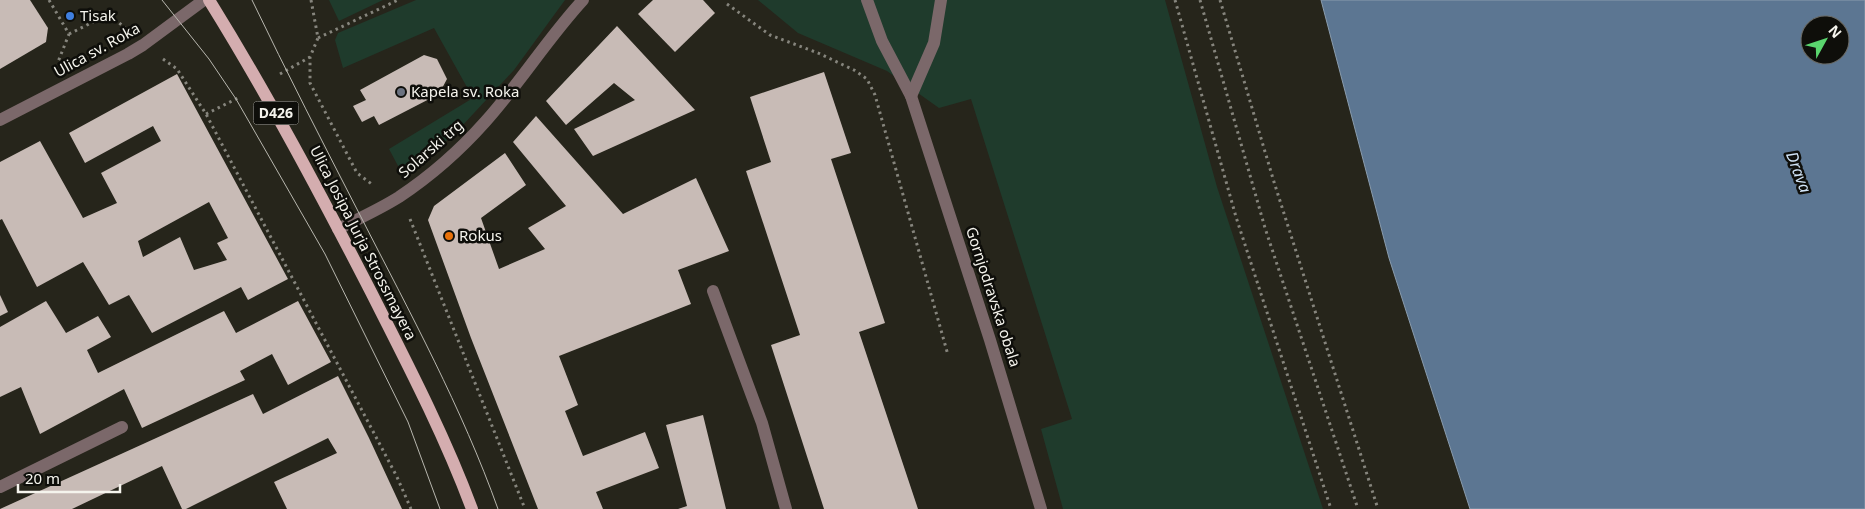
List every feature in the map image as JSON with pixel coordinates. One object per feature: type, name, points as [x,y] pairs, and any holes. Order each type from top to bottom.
[{"type":"main road","name":"Ulica Josipa Jurja Strossmayera","points":[[209,0],[268,97],[338,229],[428,405],[459,474],[472,509]]},
{"type":"street","name":"Ulica sv. Roka","points":[[0,120],[143,45],[204,0]]},
{"type":"street","name":"Solarski trg","points":[[338,229],[414,187],[475,134],[565,19],[583,0]]},
{"type":"street","name":"Gornjodravska obala","points":[[867,0],[882,41],[911,96],[990,340],[1042,509]]},
{"type":"street","points":[[911,96],[934,43],[941,0]]},
{"type":"street","points":[[713,291],[762,423],[786,509]]},
{"type":"street","points":[[0,487],[122,427]]},
{"type":"path","points":[[49,0],[69,34]]},
{"type":"path","points":[[311,0],[318,38],[310,57],[310,83],[357,173],[378,189],[396,198],[410,220],[525,509]]},
{"type":"path","points":[[318,38],[398,0]]},
{"type":"path","points":[[1175,0],[1236,217],[1331,509]]},
{"type":"path","points":[[1200,0],[1265,228],[1358,509]]},
{"type":"path","points":[[1220,0],[1274,182],[1378,509]]},
{"type":"path","points":[[727,4],[770,34],[854,70],[867,80],[875,95],[948,355]]},
{"type":"path","points":[[55,68],[69,34],[109,14],[143,45],[177,70],[206,114],[397,477],[411,509]]},
{"type":"green space","points":[[329,0],[383,0],[339,21]]},
{"type":"green space","points":[[416,0],[565,0],[514,70],[461,127],[405,179],[389,149],[473,98],[434,28],[343,68],[335,40],[338,33]]},
{"type":"green space","points":[[758,0],[1165,0],[1217,187],[1323,509],[1063,509],[1041,429],[1072,419],[971,99],[939,108],[887,71],[798,33]]},
{"type":"water","name":"Drava","points":[[1321,0],[1865,0],[1865,509],[1470,509],[1389,258]]},
{"type":"building","points":[[0,0],[30,0],[48,28],[46,42],[0,69]]},
{"type":"building","points":[[653,0],[703,0],[715,13],[675,52],[638,14]]},
{"type":"building","points":[[617,26],[695,110],[593,156],[574,129],[635,100],[614,83],[566,125],[546,101]]},
{"type":"building","name":"Kapela sv. Roka","points":[[424,55],[437,59],[447,79],[439,94],[379,125],[374,116],[362,122],[353,106],[366,100],[360,90]]},
{"type":"building","points":[[824,72],[851,153],[831,159],[885,323],[859,332],[918,509],[824,509],[771,345],[800,335],[746,171],[771,162],[750,97]]},
{"type":"building","points":[[177,74],[288,279],[248,300],[241,287],[152,333],[129,295],[109,305],[83,262],[37,287],[2,219],[0,220],[0,162],[40,141],[83,218],[117,203],[101,173],[161,141],[153,126],[85,163],[69,133]],"holes":[[[209,202],[228,238],[217,243],[227,260],[194,270],[180,237],[143,257],[138,241]]]},
{"type":"building","points":[[536,116],[623,214],[696,178],[729,251],[678,270],[691,304],[559,356],[578,405],[565,411],[583,456],[645,432],[659,468],[596,492],[603,509],[538,509],[471,338],[428,220],[434,206],[505,153],[526,185],[481,218],[499,269],[545,249],[528,228],[566,206],[513,142]]},
{"type":"building","points":[[0,295],[8,312],[0,316]]},
{"type":"building","points":[[46,301],[66,333],[98,316],[111,337],[87,350],[98,373],[224,311],[236,333],[298,301],[331,362],[288,385],[272,354],[240,371],[245,380],[142,428],[124,389],[40,434],[21,387],[0,397],[0,327]]},
{"type":"building","points":[[338,376],[402,509],[287,509],[274,482],[337,453],[328,438],[186,509],[182,509],[162,466],[72,509],[0,509],[253,394],[263,414]]},
{"type":"building","points":[[703,415],[726,509],[678,509],[687,506],[666,425]]},
{"type":"tram line","points":[[162,0],[209,59],[236,99],[325,254],[408,422],[440,509]]},
{"type":"tram line","points":[[252,0],[452,398],[484,471],[498,509]]},
{"type":"place","name":"Tisak","points":[[70,16]]},
{"type":"place","name":"Kapela sv. Roka","points":[[401,92]]},
{"type":"place","name":"Rokus","points":[[449,236]]}]
